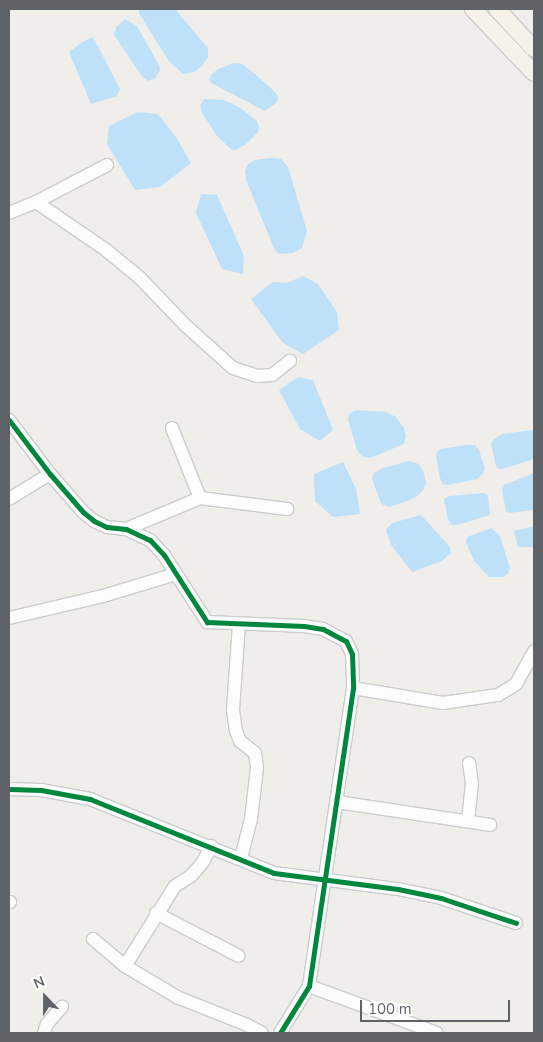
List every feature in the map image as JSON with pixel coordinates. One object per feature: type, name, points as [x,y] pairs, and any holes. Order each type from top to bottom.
[{"type":"main road","points":[[473,9],[534,73]]},
{"type":"main road","points":[[497,9],[534,48]]},
{"type":"street","points":[[9,213],[36,202],[107,165]]},
{"type":"street","points":[[36,202],[139,277],[185,325],[234,368],[257,376],[272,375],[290,361]]},
{"type":"street","points":[[9,420],[50,474],[83,512],[94,521],[107,527],[126,529],[150,540],[164,555],[207,622],[304,626],[335,634],[346,641],[352,654],[352,688],[309,986],[280,1033]]},
{"type":"street","points":[[172,428],[200,498]]},
{"type":"street","points":[[9,499],[50,474]]},
{"type":"street","points":[[126,529],[200,498],[287,508]]},
{"type":"street","points":[[9,618],[103,596],[176,574]]},
{"type":"street","points":[[239,624],[233,710],[236,731],[240,741],[255,753],[257,768],[251,819],[241,858]]},
{"type":"street","points":[[352,688],[443,703],[498,695],[516,684],[534,652]]},
{"type":"street","points":[[468,821],[472,784],[469,763]]},
{"type":"street","points":[[9,789],[41,790],[90,799],[241,858],[258,868],[274,873],[398,889],[441,898],[516,923]]},
{"type":"street","points":[[337,802],[490,825]]},
{"type":"street","points":[[125,966],[156,913],[175,886],[191,876],[203,862],[211,846]]},
{"type":"street","points":[[156,913],[239,956]]},
{"type":"street","points":[[93,940],[125,966],[177,997],[246,1024],[262,1033]]},
{"type":"street","points":[[309,986],[437,1033]]},
{"type":"street","points":[[44,1033],[47,1024],[62,1007]]},
{"type":"water","points":[[139,9],[175,9],[208,48],[208,57],[201,67],[194,72],[183,74],[169,61],[139,13]]},
{"type":"water","points":[[125,19],[137,26],[159,65],[160,70],[155,79],[148,81],[141,75],[114,35],[116,27]]},
{"type":"water","points":[[93,37],[120,89],[117,96],[91,104],[69,52]]},
{"type":"water","points":[[234,63],[242,64],[254,73],[276,93],[278,97],[277,102],[265,111],[211,83],[209,80],[211,75],[218,69]]},
{"type":"water","points":[[204,99],[224,100],[239,107],[256,120],[259,126],[258,132],[246,144],[236,150],[232,150],[217,136],[202,113],[200,105]]},
{"type":"water","points":[[138,112],[158,114],[176,137],[191,163],[160,187],[135,190],[107,144],[109,126]]},
{"type":"water","points":[[281,159],[288,167],[307,231],[302,248],[293,253],[278,254],[274,248],[246,180],[245,171],[248,164],[255,160]]},
{"type":"water","points":[[201,194],[217,195],[244,256],[243,274],[222,269],[196,213]]},
{"type":"water","points":[[303,276],[318,284],[337,312],[339,330],[303,354],[283,343],[251,299],[273,282],[287,283]]},
{"type":"water","points":[[298,377],[313,380],[333,430],[320,441],[300,429],[279,390]]},
{"type":"water","points":[[356,410],[386,412],[396,417],[404,428],[406,436],[404,444],[370,458],[362,456],[357,450],[348,419],[350,413]]},
{"type":"water","points":[[534,430],[534,459],[499,469],[496,466],[491,444],[494,439],[502,434]]},
{"type":"water","points":[[475,445],[479,450],[485,469],[482,475],[477,479],[448,485],[443,484],[440,478],[437,452],[441,449]]},
{"type":"water","points":[[409,461],[419,464],[424,473],[426,483],[423,490],[416,497],[407,501],[389,507],[383,505],[372,479],[374,473],[383,468]]},
{"type":"water","points":[[343,462],[356,489],[360,514],[333,517],[315,501],[314,474]]},
{"type":"water","points":[[534,473],[534,510],[510,513],[506,511],[502,490],[504,485]]},
{"type":"water","points":[[485,493],[488,496],[490,515],[452,525],[448,520],[444,499],[449,496]]},
{"type":"water","points":[[421,515],[450,547],[451,553],[442,561],[412,572],[391,545],[386,530],[392,523]]},
{"type":"water","points":[[534,526],[534,547],[518,547],[514,531]]},
{"type":"water","points":[[491,528],[500,536],[510,568],[508,574],[503,577],[489,577],[475,562],[466,543],[467,537]]},
{"type":"cycle path","points":[[9,420],[50,474],[83,512],[94,521],[107,527],[126,529],[150,540],[164,555],[207,622],[304,626],[323,629],[346,641],[352,654],[353,688],[309,986],[280,1033]]},
{"type":"cycle path","points":[[9,789],[41,790],[90,799],[274,873],[398,889],[441,898],[516,923]]}]
